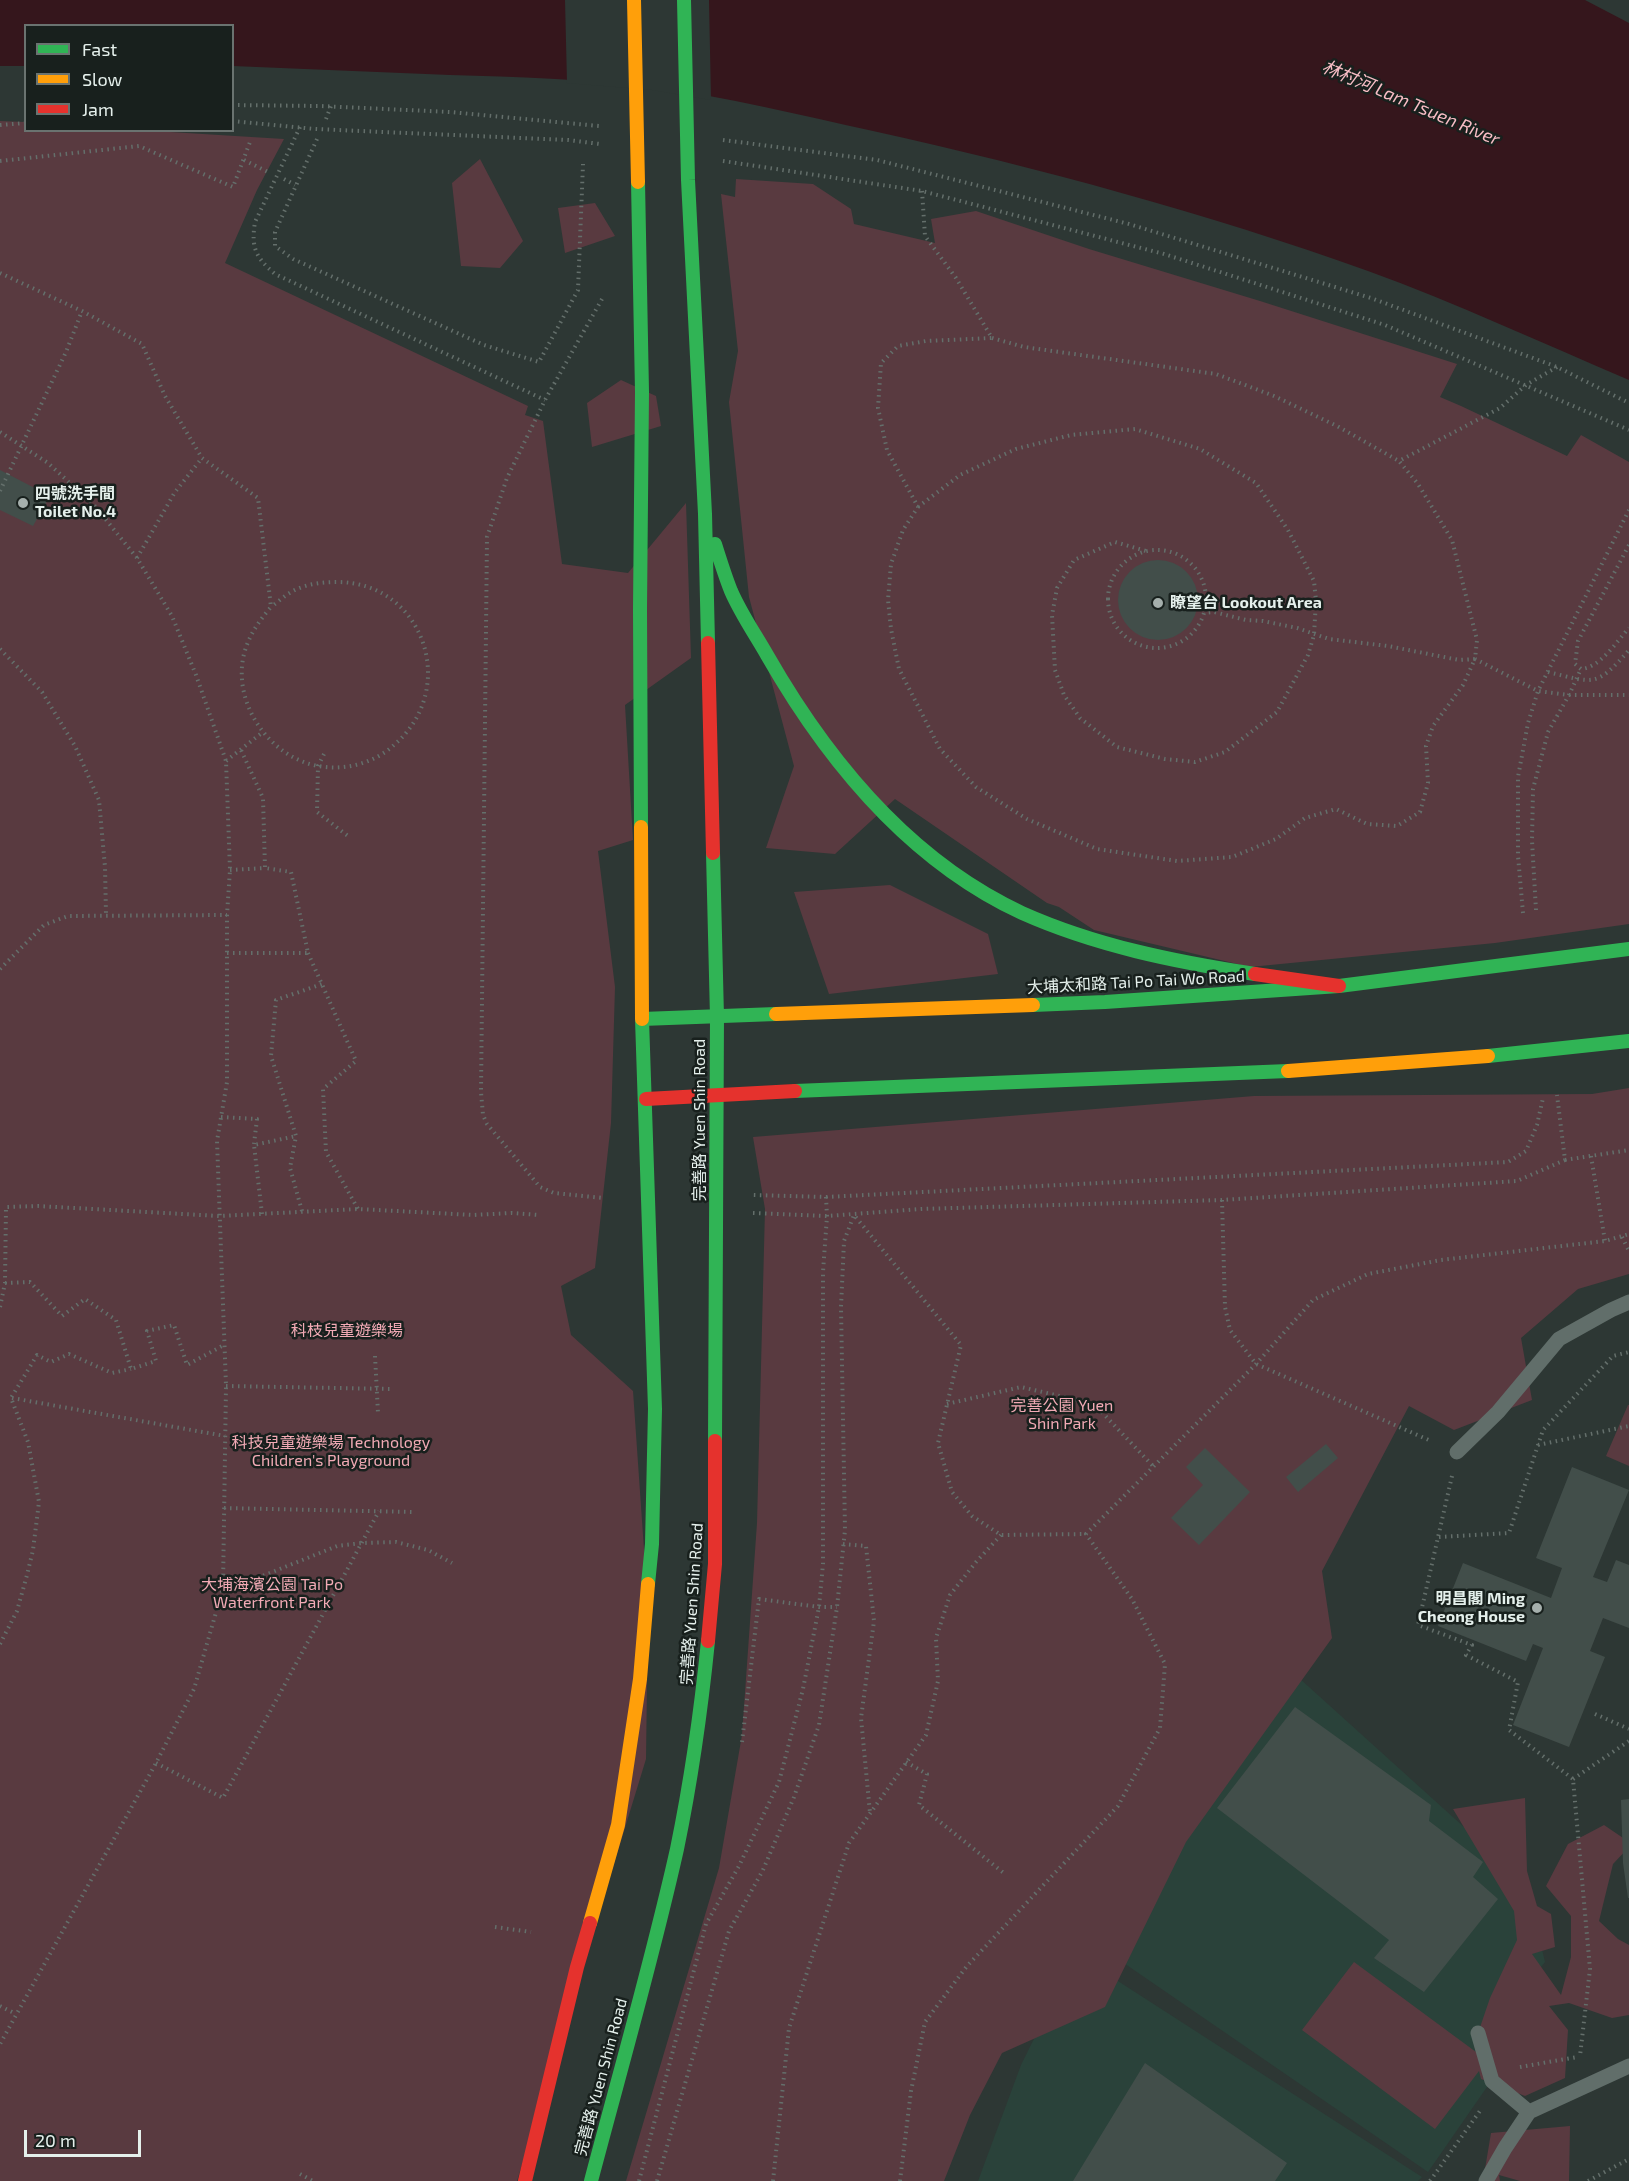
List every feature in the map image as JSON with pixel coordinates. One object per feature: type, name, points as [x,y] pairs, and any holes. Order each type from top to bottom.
[{"type":"main road","points":[[525,2181],[577,1967],[618,1825],[640,1679],[652,1544],[655,1408],[642,1020],[640,609],[642,392],[634,0]]},
{"type":"main road","points":[[684,0],[688,180],[705,514],[731,591],[778,678],[805,720],[852,780],[891,821],[972,884],[1018,910],[1071,932],[1118,946],[1230,970],[1340,986]]},
{"type":"main road","name":"完善路 Yuen Shin Road","points":[[591,2181],[660,1922],[677,1846],[696,1741],[709,1646],[716,1564],[718,1096],[705,514]]},
{"type":"main road","name":"大埔太和路 Tai Po Tai Wo Road","points":[[642,1020],[1105,1002],[1340,986],[1629,949]]},
{"type":"main road","points":[[646,1099],[1336,1068],[1524,1054],[1629,1041]]},
{"type":"lane","points":[[1457,1452],[1498,1412],[1559,1339],[1629,1302]]},
{"type":"lane","points":[[1478,2033],[1491,2081],[1529,2112]]},
{"type":"lane","points":[[1486,2181],[1504,2148],[1529,2112],[1629,2067]]},
{"type":"path","points":[[234,105],[331,106],[450,112],[600,126]]},
{"type":"path","points":[[326,119],[331,106]]},
{"type":"path","points":[[234,121],[300,128],[568,140],[602,144]]},
{"type":"path","points":[[0,124],[24,123]]},
{"type":"path","points":[[300,128],[255,222],[253,236],[255,250],[263,264],[275,274],[544,400]]},
{"type":"path","points":[[713,139],[877,160],[1130,224],[1371,298],[1557,367],[1629,403]]},
{"type":"path","points":[[317,140],[275,232],[275,246],[293,259],[484,345],[538,362],[578,290],[583,164]]},
{"type":"path","points":[[0,161],[139,146],[233,187],[250,142]]},
{"type":"path","points":[[244,160],[268,172]]},
{"type":"path","points":[[716,160],[922,191],[1164,254],[1374,321],[1629,430]]},
{"type":"path","points":[[284,179],[295,185]]},
{"type":"path","points":[[922,191],[925,236],[956,278],[992,338]]},
{"type":"path","points":[[0,273],[82,311],[142,344],[165,396],[202,458],[258,498],[271,607]]},
{"type":"path","points":[[603,298],[544,400],[507,478],[487,537],[481,1092],[483,1115],[487,1124],[540,1187],[554,1194],[603,1198]]},
{"type":"path","points":[[0,491],[66,352],[82,311]]},
{"type":"path","points":[[918,507],[887,450],[878,408],[881,363],[898,346],[926,341],[992,338],[1024,347],[1216,374],[1274,396],[1337,426],[1399,461],[1418,484],[1452,540],[1477,640],[1476,659],[1463,685],[1433,726],[1426,746],[1428,783],[1420,812],[1397,826],[1367,824],[1336,809],[1305,818],[1276,839],[1232,857],[1177,861],[1097,849],[1027,819],[975,787],[940,749],[899,669],[889,610],[891,564],[903,530],[918,507],[960,475],[1016,448],[1071,435],[1135,429],[1200,449],[1256,483],[1287,530],[1314,581],[1316,601],[1314,635],[1308,656],[1276,712],[1225,752],[1195,762],[1165,759],[1117,747],[1080,718],[1064,695],[1055,670],[1052,615],[1057,588],[1074,560],[1115,542],[1146,551],[1163,551],[1179,555],[1193,566],[1202,579],[1206,596],[1204,612],[1197,627],[1186,639],[1172,646],[1156,649],[1141,646],[1126,639],[1116,627],[1109,612],[1107,597],[1111,581],[1119,568],[1131,557],[1146,551]]},
{"type":"path","points":[[66,352],[69,343]]},
{"type":"path","points":[[1399,461],[1500,408],[1526,385],[1557,367]]},
{"type":"path","points":[[0,432],[48,463],[94,505],[137,558],[172,615],[226,761],[230,870],[227,915],[226,1082],[217,1141],[226,1386],[223,1588],[194,1689],[156,1763],[0,2044]]},
{"type":"path","points":[[137,558],[175,492],[202,458]]},
{"type":"path","points":[[1523,913],[1518,856],[1518,777],[1528,723],[1538,691],[1629,510]]},
{"type":"path","points":[[1629,545],[1578,641],[1575,664],[1581,669],[1587,669],[1598,662],[1629,628]]},
{"type":"path","points":[[321,582],[350,582],[377,591],[400,607],[418,629],[428,656],[429,684],[422,711],[406,735],[384,754],[363,764],[340,767],[318,766],[297,759],[278,748],[263,732],[248,709],[242,682],[244,654],[254,629],[271,607],[294,591],[321,582]]},
{"type":"path","points":[[1204,612],[1297,628],[1329,639],[1388,646],[1459,660],[1476,659],[1538,691],[1569,695],[1629,695]]},
{"type":"path","points":[[0,650],[42,692],[75,746],[99,800],[105,867],[106,915]]},
{"type":"path","points":[[1548,672],[1589,682],[1610,672],[1629,650]]},
{"type":"path","points":[[1536,910],[1532,841],[1533,789],[1548,732],[1581,669]]},
{"type":"path","points":[[226,761],[263,732]]},
{"type":"path","points":[[241,750],[263,798],[265,868]]},
{"type":"path","points":[[324,754],[318,766],[317,812],[348,836]]},
{"type":"path","points":[[230,870],[265,868],[291,872],[308,953],[356,1061],[323,1089],[326,1152],[358,1209]]},
{"type":"path","points":[[0,969],[44,925],[68,916],[227,915]]},
{"type":"path","points":[[227,953],[308,953]]},
{"type":"path","points":[[302,1211],[290,1168],[296,1136],[271,1056],[276,1000],[322,984]]},
{"type":"path","points":[[1557,1095],[1565,1160]]},
{"type":"path","points":[[752,1195],[826,1197],[1508,1162],[1526,1151],[1537,1125],[1543,1098]]},
{"type":"path","points":[[221,1117],[257,1119],[254,1145],[262,1214]]},
{"type":"path","points":[[254,1145],[296,1136]]},
{"type":"path","points":[[752,1213],[827,1216],[921,1209],[1222,1200],[1517,1181],[1565,1160],[1629,1150]]},
{"type":"path","points":[[1591,1156],[1605,1241]]},
{"type":"path","points":[[639,2181],[706,1924],[739,1866],[779,1782],[803,1689],[819,1607],[823,1564],[826,1197]]},
{"type":"path","points":[[1222,1200],[1225,1307],[1230,1330],[1256,1364],[1457,1452],[1418,1625],[1472,1645],[1466,1655],[1518,1682],[1509,1730],[1573,1779],[1590,1969],[1581,2056]]},
{"type":"path","points":[[0,1207],[38,1206],[219,1216],[358,1209],[473,1215],[512,1213],[538,1215]]},
{"type":"path","points":[[0,1307],[5,1283],[6,1207]]},
{"type":"path","points":[[854,1215],[961,1345],[938,1443],[952,1492],[972,1516],[1001,1535],[1086,1534],[1256,1364],[1313,1300],[1368,1274],[1441,1260],[1605,1241],[1629,1234]]},
{"type":"path","points":[[657,2181],[729,1931],[763,1870],[794,1797],[819,1725],[837,1607],[843,1544],[841,1307],[844,1241],[854,1215]]},
{"type":"path","points":[[1622,1237],[1629,1251]]},
{"type":"path","points":[[5,1283],[30,1282],[62,1316],[86,1299],[101,1309],[116,1320],[131,1369]]},
{"type":"path","points":[[11,1398],[37,1355],[51,1362],[69,1354],[112,1373],[131,1369],[156,1361],[147,1331],[174,1325],[187,1365],[224,1345]]},
{"type":"path","points":[[1439,1537],[1509,1533],[1543,1430],[1613,1356],[1629,1352]]},
{"type":"path","points":[[375,1356],[378,1413]]},
{"type":"path","points":[[226,1386],[392,1389]]},
{"type":"path","points":[[947,1404],[1021,1386],[1095,1404],[1153,1466]]},
{"type":"path","points":[[11,1398],[225,1436]]},
{"type":"path","points":[[0,1644],[17,1611],[27,1575],[33,1550],[39,1502],[28,1442],[11,1398]]},
{"type":"path","points":[[1538,1445],[1629,1426]]},
{"type":"path","points":[[224,1508],[412,1512]]},
{"type":"path","points":[[156,1763],[223,1798],[379,1511]]},
{"type":"path","points":[[900,2181],[910,2091],[925,2022],[967,1966],[1118,1806],[1160,1728],[1165,1664],[1132,1599],[1086,1534]]},
{"type":"path","points":[[773,2181],[789,2028],[849,1843],[926,1735],[938,1681],[936,1638],[950,1595],[1001,1535]]},
{"type":"path","points":[[223,1588],[265,1575],[337,1545],[396,1542],[428,1550],[452,1563]]},
{"type":"path","points":[[843,1544],[866,1546],[874,1621],[861,1718],[870,1814]]},
{"type":"path","points":[[742,1742],[759,1599],[819,1607],[837,1607]]},
{"type":"path","points":[[1595,1714],[1629,1729]]},
{"type":"path","points":[[1573,1779],[1629,1741]]},
{"type":"path","points":[[906,1762],[927,1774],[918,1805],[1005,1874]]},
{"type":"path","points":[[495,1927],[531,1932]]},
{"type":"path","points":[[0,2006],[16,2014]]},
{"type":"path","points":[[1588,2181],[1629,2159]]},
{"type":"path","points":[[300,2174],[313,2181]]},
{"type":"shaded area","points":[[1267,1649],[1496,1856],[1534,1915],[1545,1962],[1506,2012],[1512,2051],[1428,2172],[1083,1935]]},
{"type":"shaded area","points":[[1076,1954],[1422,2177],[1418,2181],[978,2181],[1021,2065]]},
{"type":"green space","name":"大埔海濱公園 Tai Po Waterfront Park","points":[[0,121],[24,122],[24,132],[170,132],[284,139],[257,190],[225,263],[528,406],[525,415],[543,421],[562,564],[628,573],[686,503],[691,658],[625,705],[633,840],[598,851],[615,987],[611,1123],[595,1268],[561,1286],[571,1335],[633,1391],[648,1607],[646,1759],[517,2181],[0,2181]]},
{"type":"green space","points":[[480,159],[523,241],[500,268],[461,266],[452,183]]},
{"type":"green space","points":[[736,179],[813,184],[851,209],[854,224],[935,243],[931,219],[976,211],[1089,249],[1260,301],[1457,364],[1440,397],[1567,456],[1581,435],[1629,462],[1629,924],[1495,943],[1250,967],[1094,930],[1059,907],[1047,903],[895,799],[835,854],[766,848],[794,766],[749,597],[729,402],[738,351],[721,194],[735,197]]},
{"type":"green space","points":[[595,203],[615,236],[565,253],[558,208]]},
{"type":"green space","points":[[621,380],[656,396],[661,426],[592,447],[587,403]]},
{"type":"green space","points":[[890,885],[988,934],[998,974],[829,994],[794,892]]},
{"type":"green space","name":"完善公園 Yuen Shin Park","points":[[1629,1088],[1629,1274],[1578,1289],[1521,1338],[1532,1400],[1454,1430],[1409,1406],[1322,1571],[1332,1638],[1186,1842],[1105,2007],[1002,2053],[970,2115],[944,2181],[626,2181],[719,1868],[742,1735],[757,1523],[765,1209],[753,1137],[1254,1096],[1592,1094]]},
{"type":"green space","points":[[1629,1405],[1629,1466],[1606,1456]]},
{"type":"green space","points":[[1525,1798],[1527,1871],[1537,1906],[1551,1914],[1555,1947],[1532,1954],[1561,1995],[1571,1957],[1571,1916],[1546,1886],[1568,1844],[1604,1825],[1629,1842],[1629,1847],[1613,1864],[1599,1921],[1618,1939],[1629,1945],[1629,2015],[1612,2018],[1569,2003],[1549,2006],[1568,2030],[1565,2078],[1525,2096],[1481,2079],[1479,2071],[1435,2129],[1302,2030],[1354,1962],[1476,2052],[1474,2045],[1490,1998],[1517,1940],[1514,1911],[1453,1809]]},
{"type":"green space","points":[[1570,2126],[1569,2181],[1520,2181],[1499,2175],[1500,2181],[1483,2181],[1491,2133]]},
{"type":"water","name":"林村河 Lam Tsuen River","points":[[0,0],[1585,0],[1629,23],[1629,380],[1434,296],[1246,230],[1060,176],[936,145],[708,96],[602,82],[234,66],[234,24],[24,24],[24,66],[0,66]]},
{"type":"pier","points":[[565,0],[709,0],[711,100],[652,90],[567,83]]},
{"type":"building","name":"四號洗手間 Toilet No.4","points":[[0,470],[50,496],[33,526],[0,510]]},
{"type":"building","name":"瞭望台 Lookout Area","points":[[1158,560],[1173,563],[1186,572],[1195,585],[1198,600],[1195,615],[1186,628],[1173,637],[1158,640],[1143,637],[1130,628],[1121,615],[1118,600],[1121,585],[1130,572],[1143,563]]},
{"type":"building","points":[[1326,1444],[1338,1458],[1298,1492],[1286,1477]]},
{"type":"building","points":[[1205,1448],[1250,1492],[1199,1545],[1171,1518],[1203,1485],[1186,1467]]},
{"type":"building","name":"明昌閣 Ming Cheong House","points":[[1572,1467],[1629,1490],[1593,1577],[1607,1582],[1616,1560],[1629,1565],[1629,1628],[1603,1618],[1590,1651],[1605,1657],[1569,1747],[1513,1725],[1543,1648],[1533,1644],[1526,1661],[1438,1626],[1463,1563],[1551,1598],[1562,1568],[1536,1558]]},
{"type":"building","points":[[1295,1707],[1431,1805],[1429,1821],[1483,1862],[1473,1877],[1498,1899],[1424,1992],[1374,1958],[1389,1940],[1217,1808]]},
{"type":"building","points":[[1629,1799],[1628,1898],[1623,1863],[1621,1800]]},
{"type":"building","points":[[1145,2063],[1287,2163],[1275,2181],[1073,2181]]},
{"type":"traffic: fast","points":[[684,0],[688,180],[705,514],[708,643]]},
{"type":"traffic: fast","points":[[638,182],[642,392],[641,827]]},
{"type":"traffic: fast","points":[[715,544],[739,608],[816,732],[875,804],[943,866],[981,891],[1050,925],[1107,944],[1166,958],[1255,974]]},
{"type":"traffic: fast","points":[[713,853],[717,1017]]},
{"type":"traffic: fast","points":[[1033,1005],[1339,986],[1629,949]]},
{"type":"traffic: fast","points":[[648,1584],[652,1544],[655,1409],[642,1019],[776,1014]]},
{"type":"traffic: fast","points":[[715,1441],[717,1017]]},
{"type":"traffic: fast","points":[[1488,1056],[1629,1041]]},
{"type":"traffic: fast","points":[[795,1091],[1288,1071]]},
{"type":"traffic: fast","points":[[591,2181],[677,1849],[695,1746],[708,1641]]},
{"type":"traffic: slow","points":[[634,0],[638,182]]},
{"type":"traffic: slow","points":[[641,827],[642,1019]]},
{"type":"traffic: slow","points":[[776,1014],[1033,1005]]},
{"type":"traffic: slow","points":[[1288,1071],[1488,1056]]},
{"type":"traffic: slow","points":[[590,1923],[618,1825],[640,1679],[648,1584]]},
{"type":"traffic: jam","points":[[708,643],[713,853]]},
{"type":"traffic: jam","points":[[1255,974],[1339,986]]},
{"type":"traffic: jam","points":[[646,1099],[795,1091]]},
{"type":"traffic: jam","points":[[708,1641],[715,1564],[715,1441]]},
{"type":"traffic: jam","points":[[525,2181],[577,1967],[590,1923]]},
{"type":"place","name":"四號洗手間 Toilet No.4","points":[[23,503]]},
{"type":"place","name":"瞭望台 Lookout Area","points":[[1158,603]]},
{"type":"place","name":"明昌閣 Ming Cheong House","points":[[1537,1608]]},
{"type":"park label","name":"科枝兒童遊樂場","points":[[347,1331]]},
{"type":"park label","name":"科技兒童遊樂場 Technology Children's Playground","points":[[331,1452]]}]
